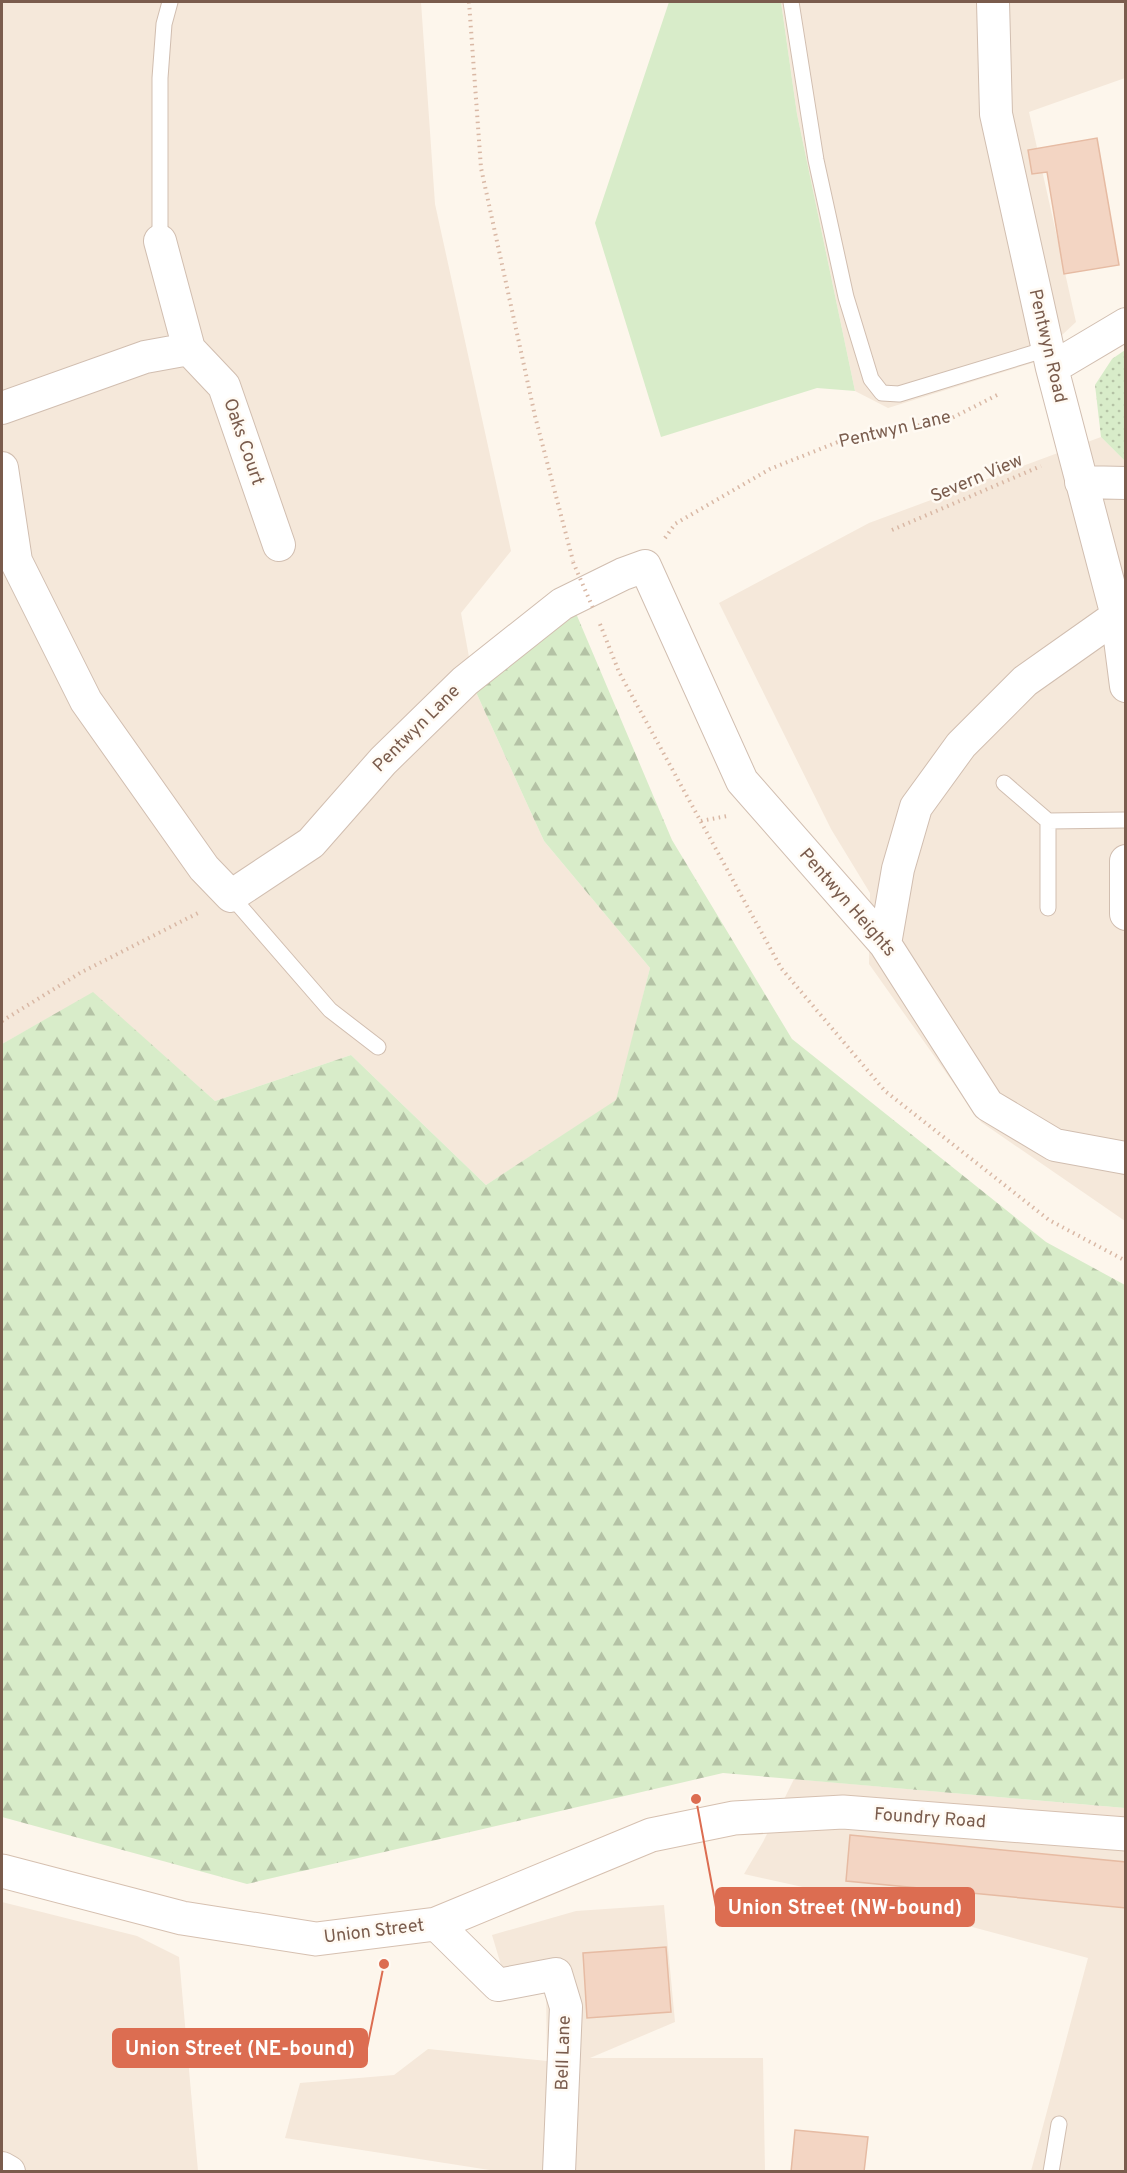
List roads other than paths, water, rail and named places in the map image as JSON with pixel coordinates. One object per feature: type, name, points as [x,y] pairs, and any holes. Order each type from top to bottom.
[{"type":"main road","name":"Foundry Road","points":[[734,1818],[843,1812],[1125,1834]]},
{"type":"main road","name":"Union Street","points":[[2,1870],[182,1918],[316,1939],[436,1924],[651,1835],[734,1818]]},
{"type":"street","name":"Pentwyn Road","points":[[993,2],[996,114],[1050,358],[1117,616],[1125,686]]},
{"type":"street","name":"Oaks Court","points":[[160,242],[189,349],[224,386],[279,545]]},
{"type":"street","points":[[1050,358],[1125,324]]},
{"type":"street","points":[[2,408],[145,357],[189,349]]},
{"type":"street","points":[[1077,467],[1125,483]]},
{"type":"street","points":[[2,468],[16,561],[86,701],[204,868],[231,896]]},
{"type":"street","name":"Pentwyn Lane","points":[[231,896],[310,843],[383,761],[465,681],[562,604],[623,574],[645,566]]},
{"type":"street","name":"Pentwyn Heights","points":[[645,566],[742,781],[885,944],[987,1104],[1055,1145],[1125,1158]]},
{"type":"street","points":[[885,944],[898,869],[916,807],[961,745],[1025,681],[1117,616]]},
{"type":"street","points":[[1125,861],[1125,913]]},
{"type":"street","name":"Bell Lane","points":[[436,1924],[498,1985],[556,1974],[566,2007],[559,2172]]},
{"type":"street","points":[[2,2169],[9,2172]]},
{"type":"lane","points":[[160,242],[160,78],[164,24],[170,2]]},
{"type":"lane","points":[[791,2],[816,160],[846,297],[871,379],[882,393],[898,394],[1050,358]]},
{"type":"lane","points":[[1004,783],[1048,821],[1125,820]]},
{"type":"lane","points":[[1048,821],[1048,908]]},
{"type":"lane","points":[[231,896],[330,1010],[378,1047]]},
{"type":"lane","points":[[1051,2172],[1059,2124]]},
{"type":"place","name":"Union Street (NW-bound)","points":[[696,1799]]},
{"type":"place","name":"Union Street (NE-bound)","points":[[384,1964]]}]
